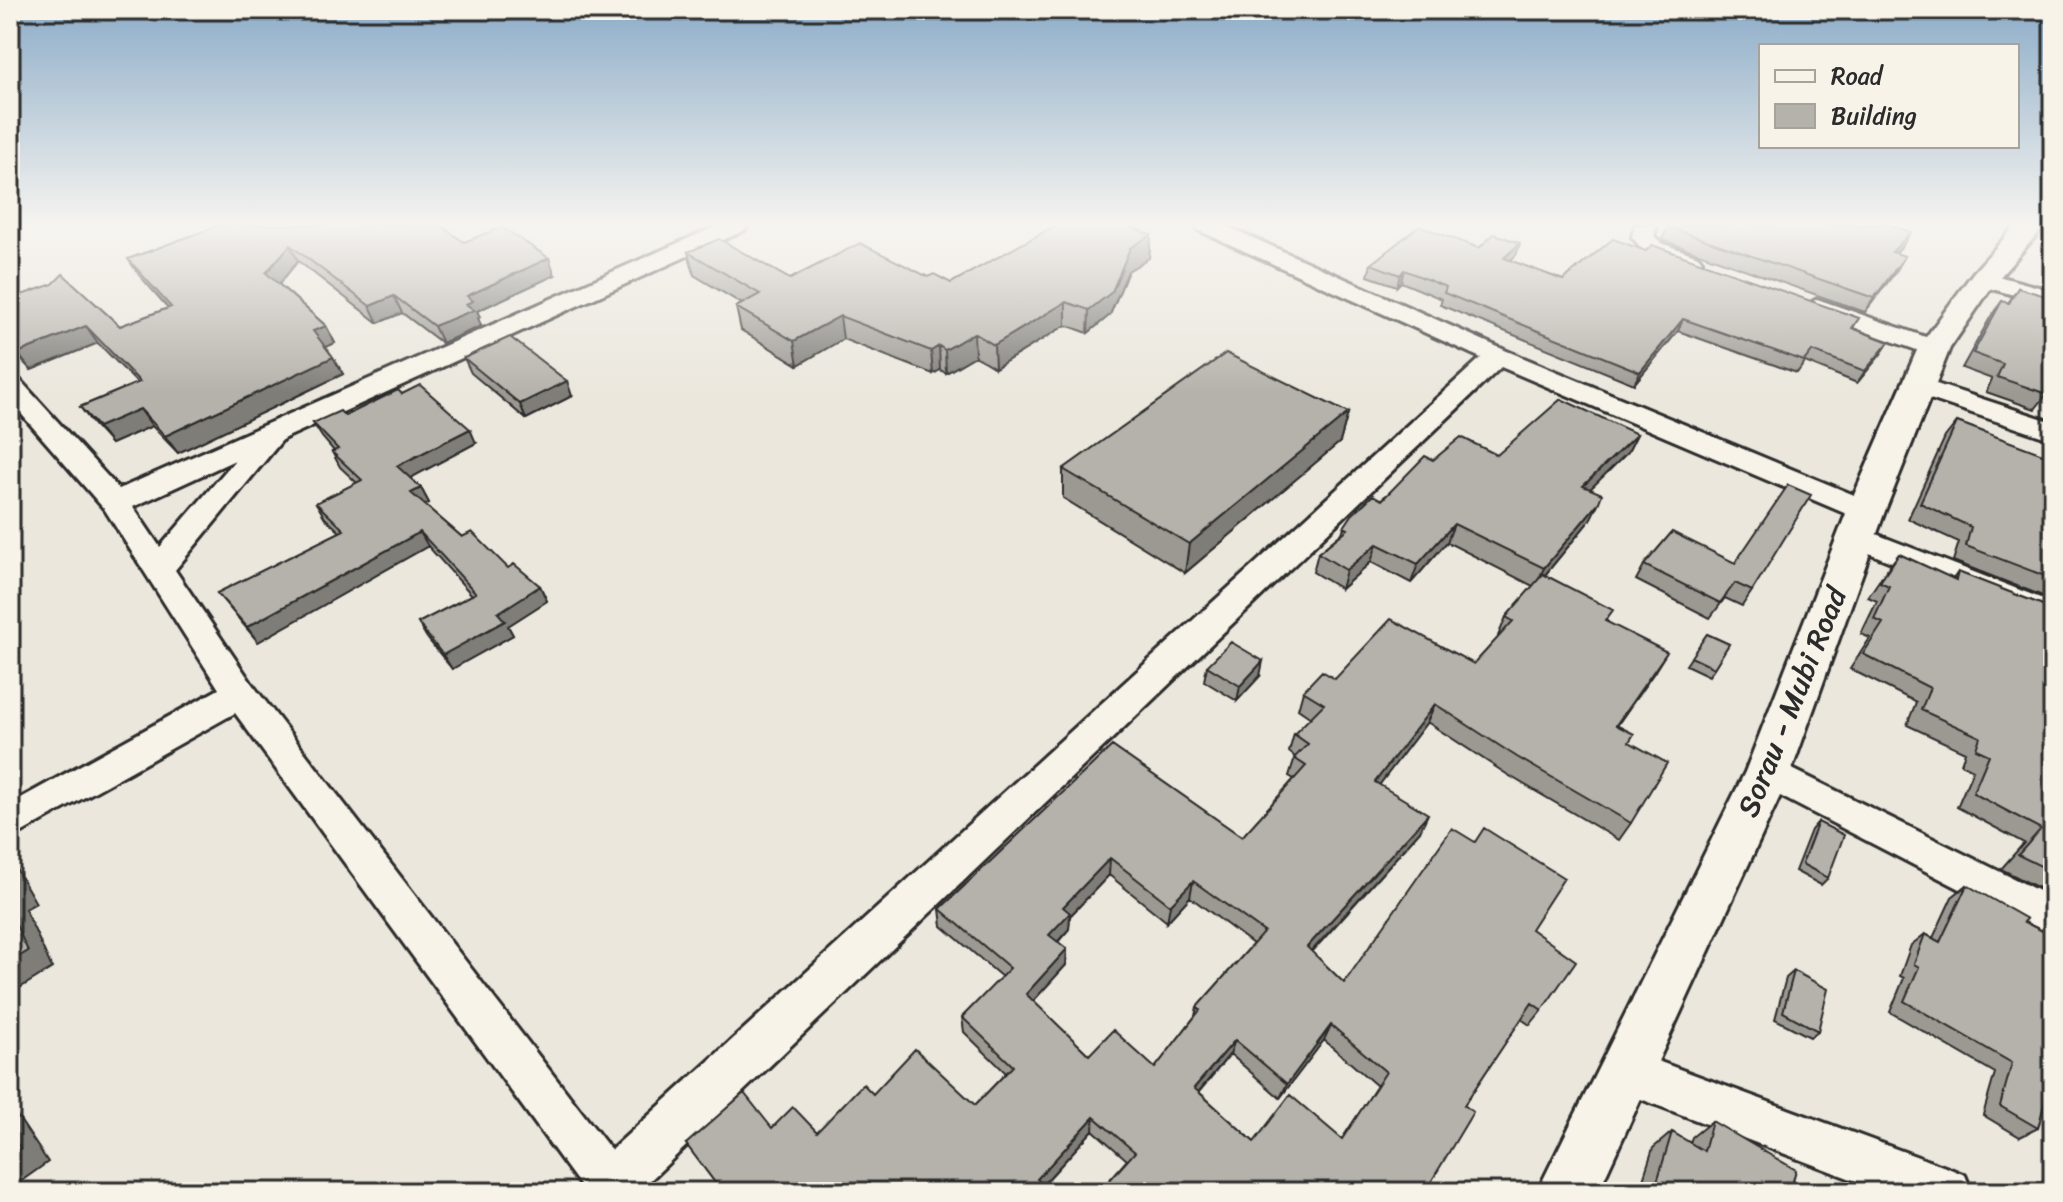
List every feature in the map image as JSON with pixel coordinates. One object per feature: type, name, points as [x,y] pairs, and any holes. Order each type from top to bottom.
[{"type":"main road","name":"Sorau - Mubi Road","points":[[1567,1192],[1768,772],[1862,524],[1926,367],[1982,281]]},
{"type":"street","points":[[115,503],[612,281]]},
{"type":"street","points":[[1331,281],[1862,524],[2053,616]]},
{"type":"street","points":[[1990,281],[2053,299]]},
{"type":"street","points":[[1801,301],[2053,431]]},
{"type":"street","points":[[10,385],[115,503],[240,694],[611,1189],[1498,356]]},
{"type":"street","points":[[158,569],[277,431]]},
{"type":"street","points":[[10,823],[240,694]]},
{"type":"street","points":[[1768,772],[2053,918]]},
{"type":"street","points":[[1625,1071],[1948,1192]]},
{"type":"building","points":[[56,281],[71,281],[120,326],[171,307],[148,281],[275,281],[326,326],[313,331],[333,357],[165,436],[140,409],[98,427],[80,407],[140,382],[86,326],[17,353],[10,345],[10,299]]},
{"type":"building","points":[[337,281],[499,281],[467,296],[473,301],[466,304],[474,310],[434,326],[394,296],[370,306]]},
{"type":"building","points":[[738,281],[1116,281],[1112,292],[1089,310],[1066,302],[994,345],[974,333],[945,350],[939,346],[931,351],[840,316],[794,341],[736,307],[760,294]]},
{"type":"building","points":[[1431,281],[1754,281],[1859,318],[1852,328],[1889,342],[1865,371],[1812,351],[1804,361],[1683,319],[1640,372],[1444,293],[1446,287]]},
{"type":"building","points":[[1825,281],[1886,281],[1874,298]]},
{"type":"building","points":[[2018,288],[2053,298],[2053,377],[2047,394],[1997,377],[2003,364],[1973,353],[2002,301],[2009,303]]},
{"type":"building","points":[[510,337],[567,381],[520,404],[464,358]]},
{"type":"building","points":[[1226,353],[1348,413],[1189,544],[1063,469]]},
{"type":"building","points":[[420,385],[470,429],[397,466],[421,488],[411,493],[462,537],[472,532],[508,568],[514,564],[540,586],[498,613],[505,621],[443,655],[418,623],[476,593],[420,532],[247,627],[217,593],[344,530],[316,503],[362,480],[332,452],[338,449],[313,423],[340,411],[345,416],[398,390],[402,394]]},
{"type":"building","points":[[1561,399],[1637,434],[1583,486],[1602,494],[1599,502],[1544,568],[1454,524],[1418,564],[1377,544],[1346,570],[1318,553],[1348,529],[1344,527],[1352,515],[1373,495],[1382,500],[1425,456],[1433,460],[1461,437],[1497,455]]},
{"type":"building","points":[[1957,422],[2053,458],[2053,579],[1966,546],[1971,527],[1920,503]]},
{"type":"building","points":[[1788,485],[1811,495],[1752,591],[1735,583],[1720,603],[1644,565],[1672,532],[1735,563]]},
{"type":"building","points":[[1899,554],[1956,580],[1958,572],[2053,609],[2053,872],[2018,855],[2041,829],[1973,793],[1989,755],[1976,749],[1980,737],[1921,710],[1930,688],[1863,654],[1883,623],[1874,619],[1889,586],[1880,582]]},
{"type":"building","points":[[1543,574],[1613,610],[1605,621],[1667,652],[1616,725],[1634,734],[1629,742],[1667,763],[1631,823],[1517,757],[1435,704],[1375,782],[1428,814],[1307,947],[1344,983],[1452,828],[1475,842],[1484,828],[1564,878],[1531,929],[1576,961],[1542,1010],[1532,1003],[1464,1105],[1473,1112],[1425,1192],[1181,1192],[1175,1187],[1170,1192],[1099,1192],[1135,1152],[1094,1117],[1037,1179],[1047,1189],[1044,1192],[708,1192],[716,1184],[686,1144],[744,1093],[772,1128],[793,1107],[817,1132],[863,1084],[873,1094],[915,1049],[975,1105],[1013,1066],[962,1017],[1010,968],[940,909],[1112,746],[1242,837],[1306,766],[1294,758],[1308,744],[1294,734],[1324,704],[1303,691],[1322,671],[1335,679],[1391,619],[1474,664],[1513,621],[1506,617]],"holes":[[[1110,858],[1170,905],[1193,881],[1264,932],[1197,1007],[1200,1010],[1155,1068],[1113,1030],[1089,1055],[1026,994],[1067,949],[1049,935],[1070,913],[1063,907]],[[1331,1025],[1386,1072],[1342,1139],[1290,1095],[1254,1142],[1194,1088],[1235,1040],[1287,1084]]]},
{"type":"building","points":[[1707,634],[1729,644],[1714,668],[1691,657]]},
{"type":"building","points":[[1231,642],[1263,661],[1240,686],[1207,666]]},
{"type":"building","points":[[1818,822],[1844,835],[1828,878],[1802,864]]},
{"type":"building","points":[[1967,885],[2027,919],[2024,922],[2053,936],[2053,1069],[2038,1128],[2000,1106],[2012,1063],[1904,1001],[1919,967],[1914,964],[1925,934],[1940,942]]},
{"type":"building","points":[[10,912],[28,951],[10,962]]},
{"type":"building","points":[[1794,971],[1828,989],[1818,1031],[1783,1012]]},
{"type":"building","points":[[1712,1121],[1796,1170],[1790,1192],[1654,1192],[1672,1132],[1704,1151]]},
{"type":"building","points":[[10,1133],[20,1148],[10,1155]]}]
